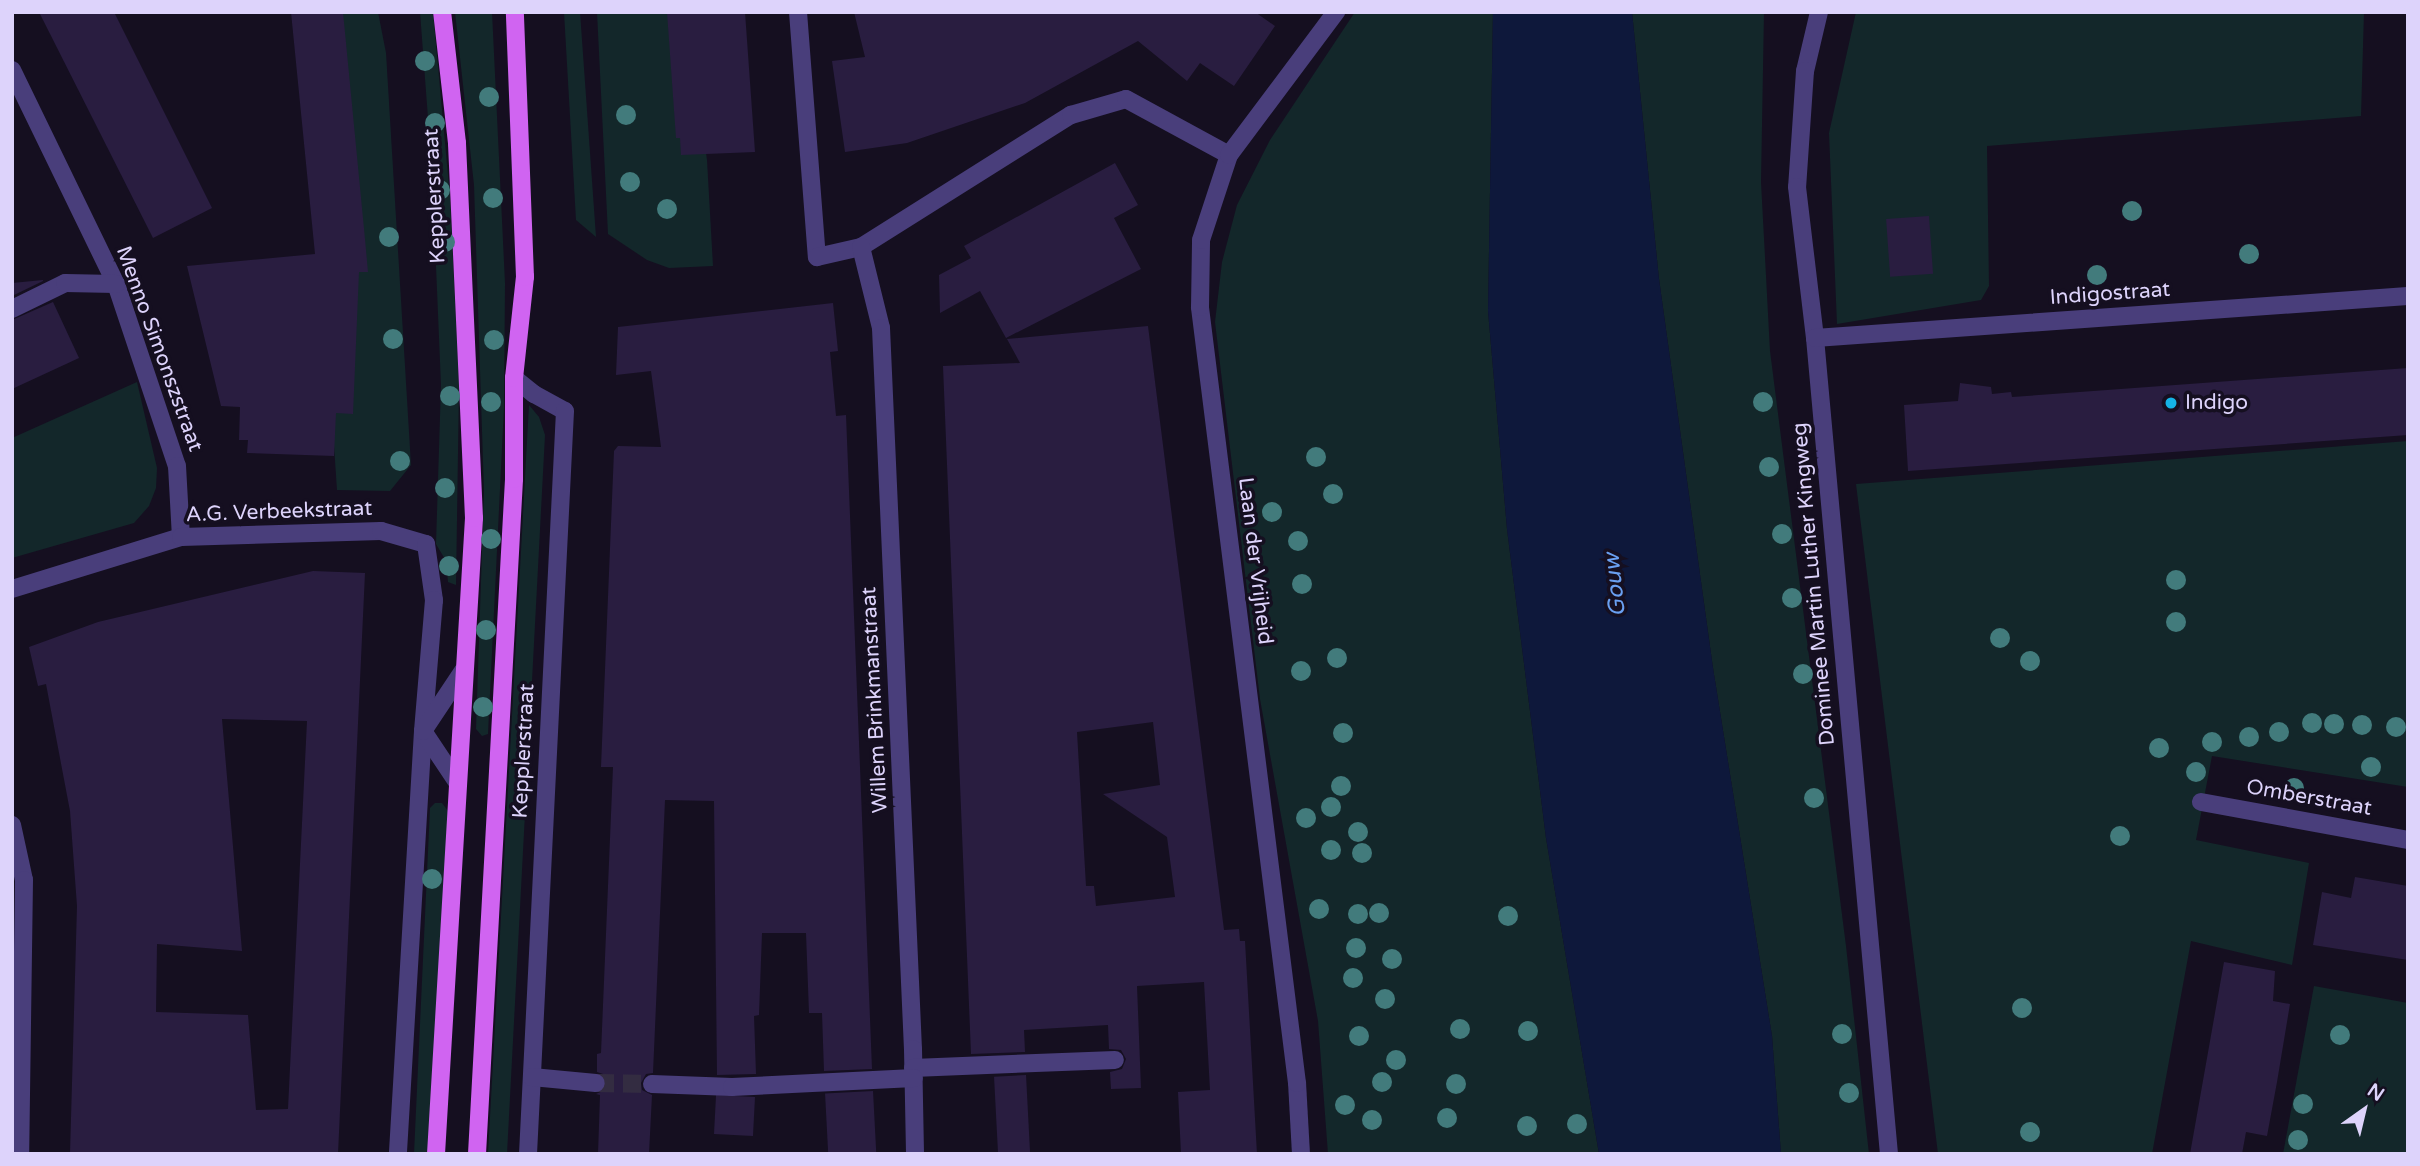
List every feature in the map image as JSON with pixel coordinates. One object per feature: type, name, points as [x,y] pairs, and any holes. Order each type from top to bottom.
[{"type":"main road","name":"Kepplerstraat","points":[[436,1154],[474,518],[457,143],[442,12]]},
{"type":"main road","name":"Kepplerstraat","points":[[477,1154],[514,479],[514,378],[525,277],[515,12]]},
{"type":"street","points":[[798,12],[817,257],[861,247],[1071,115],[1125,99],[1229,155]]},
{"type":"street","name":"Laan der Vrijheid","points":[[1301,1154],[1297,1083],[1200,307],[1201,240],[1229,155],[1336,12]]},
{"type":"street","name":"Dominee Martin Luther Kingweg","points":[[1819,12],[1805,71],[1797,187],[1815,338],[1889,1154]]},
{"type":"street","name":"Menno Simonszstraat","points":[[12,70],[116,284],[177,466],[181,537]]},
{"type":"street","name":"Willem Brinkmanstraat","points":[[861,247],[881,328],[914,1073],[915,1154]]},
{"type":"street","points":[[12,309],[65,284],[116,284]]},
{"type":"street","name":"Indigostraat","points":[[1815,338],[2408,296]]},
{"type":"street","name":"Kepplerstraat","points":[[514,378],[534,394],[565,411],[528,1154]]},
{"type":"street","name":"A.G. Verbeekstraat","points":[[12,589],[181,537],[381,531],[426,544],[434,600],[422,731]]},
{"type":"street","points":[[398,1154],[422,731],[463,671]]},
{"type":"street","points":[[422,731],[457,782]]},
{"type":"street","name":"Omberstraat","points":[[2201,802],[2408,840]]},
{"type":"street","points":[[12,825],[24,880],[20,1154]]},
{"type":"street","points":[[652,1084],[732,1087],[1115,1060]]},
{"type":"street","points":[[532,1077],[596,1083]]},
{"type":"green space","points":[[305,12],[378,12],[386,53],[411,465],[390,491],[337,490]]},
{"type":"green space","points":[[420,12],[433,12],[450,197],[459,387],[456,585],[448,582],[446,561],[436,544],[441,385],[432,171]]},
{"type":"green space","points":[[455,12],[492,12],[505,283],[504,407],[488,734],[482,736],[476,729],[484,492],[474,185]]},
{"type":"green space","points":[[564,12],[580,12],[596,237],[576,220]]},
{"type":"green space","points":[[597,12],[686,12],[707,160],[713,266],[669,268],[647,260],[608,234]]},
{"type":"green space","points":[[1355,12],[1493,12],[1488,311],[1507,529],[1546,838],[1599,1154],[1328,1154],[1318,1021],[1260,699],[1215,322],[1222,262],[1237,205],[1270,140]]},
{"type":"green space","points":[[1632,12],[1764,12],[1761,182],[1770,351],[1846,946],[1869,1154],[1781,1154],[1772,1036],[1713,668],[1659,279]]},
{"type":"green space","points":[[1856,12],[2364,12],[2361,116],[1987,146],[1989,286],[1981,300],[1837,324],[1829,133]]},
{"type":"green space","points":[[137,382],[157,468],[156,488],[149,506],[134,523],[12,558],[12,438]]},
{"type":"green space","points":[[529,405],[539,417],[545,435],[507,1154],[488,1154]]},
{"type":"green space","points":[[2408,441],[2408,787],[2212,756],[2196,840],[2309,863],[2292,965],[2191,941],[2152,1154],[1938,1154],[1856,484]]},
{"type":"green space","points":[[435,803],[442,803],[448,811],[430,1154],[414,1154],[430,808]]},
{"type":"green space","points":[[2314,986],[2408,1003],[2408,1154],[2283,1154]]},
{"type":"water","name":"Gouw","points":[[1493,12],[1632,12],[1659,279],[1713,668],[1772,1036],[1781,1154],[1599,1154],[1546,838],[1507,529],[1488,311]]},
{"type":"building","points":[[39,12],[114,12],[212,208],[153,238]]},
{"type":"building","points":[[291,12],[343,12],[365,239],[368,272],[359,272],[353,414],[336,413],[334,456],[247,453],[248,440],[239,440],[240,407],[221,406],[187,266],[315,254]]},
{"type":"building","points":[[667,12],[745,12],[755,152],[681,155],[680,138],[676,138]]},
{"type":"building","points":[[854,12],[1255,12],[1275,26],[1234,86],[1200,63],[1187,81],[1138,41],[1025,103],[907,143],[845,152],[832,61],[865,57]]},
{"type":"building","points":[[1115,163],[1138,205],[1114,218],[1141,269],[1006,338],[980,291],[940,313],[939,275],[971,258],[964,246]]},
{"type":"building","points":[[1929,216],[1933,274],[1890,277],[1886,219]]},
{"type":"building","points":[[43,281],[12,296],[12,283]]},
{"type":"building","points":[[53,302],[79,358],[12,389],[12,320]]},
{"type":"building","points":[[833,303],[838,351],[830,352],[836,416],[846,415],[872,1069],[824,1071],[822,1013],[809,1013],[806,933],[762,933],[759,1015],[754,1016],[756,1074],[717,1075],[714,801],[665,800],[653,1073],[646,1074],[641,1083],[642,1090],[652,1095],[649,1154],[598,1154],[600,1095],[596,1094],[605,1090],[607,1083],[603,1074],[597,1072],[597,1054],[601,1053],[613,767],[601,767],[614,451],[618,446],[661,447],[651,371],[616,375],[618,327]]},
{"type":"building","points":[[1148,326],[1224,930],[1239,929],[1240,941],[1245,941],[1257,1154],[1181,1154],[1178,1092],[1210,1090],[1204,982],[1137,986],[1141,1088],[1111,1089],[1110,1072],[1122,1069],[1126,1059],[1121,1050],[1109,1049],[1108,1025],[1024,1030],[1025,1052],[971,1054],[943,366],[1020,363],[1007,339]],"holes":[[[1153,722],[1160,785],[1103,794],[1167,837],[1175,897],[1096,906],[1094,886],[1086,886],[1077,732]]]},
{"type":"building","name":"Indigo","points":[[2408,368],[2408,435],[1908,471],[1904,405],[1958,401],[1960,383],[1991,387],[1992,394],[2011,392],[2012,397]]},
{"type":"building","points":[[313,571],[365,573],[338,1154],[70,1154],[77,906],[70,811],[46,684],[38,686],[29,647],[98,622]],"holes":[[[222,719],[307,721],[288,1109],[256,1110],[248,1015],[156,1012],[157,944],[242,951]]]},
{"type":"building","points":[[2355,877],[2408,886],[2408,960],[2313,945],[2322,892],[2351,898]]},
{"type":"building","points":[[2224,962],[2275,971],[2273,1001],[2290,1004],[2277,1082],[2267,1136],[2246,1132],[2242,1154],[2190,1154]]},
{"type":"building","points":[[1026,1075],[1030,1154],[998,1154],[994,1077]]},
{"type":"building","points":[[873,1091],[876,1154],[828,1154],[825,1094]]},
{"type":"building","points":[[716,1095],[755,1097],[753,1136],[714,1134]]},
{"type":"tunnel","points":[[596,1083],[652,1084]]},
{"type":"place","name":"Indigo","points":[[2171,403]]}]
